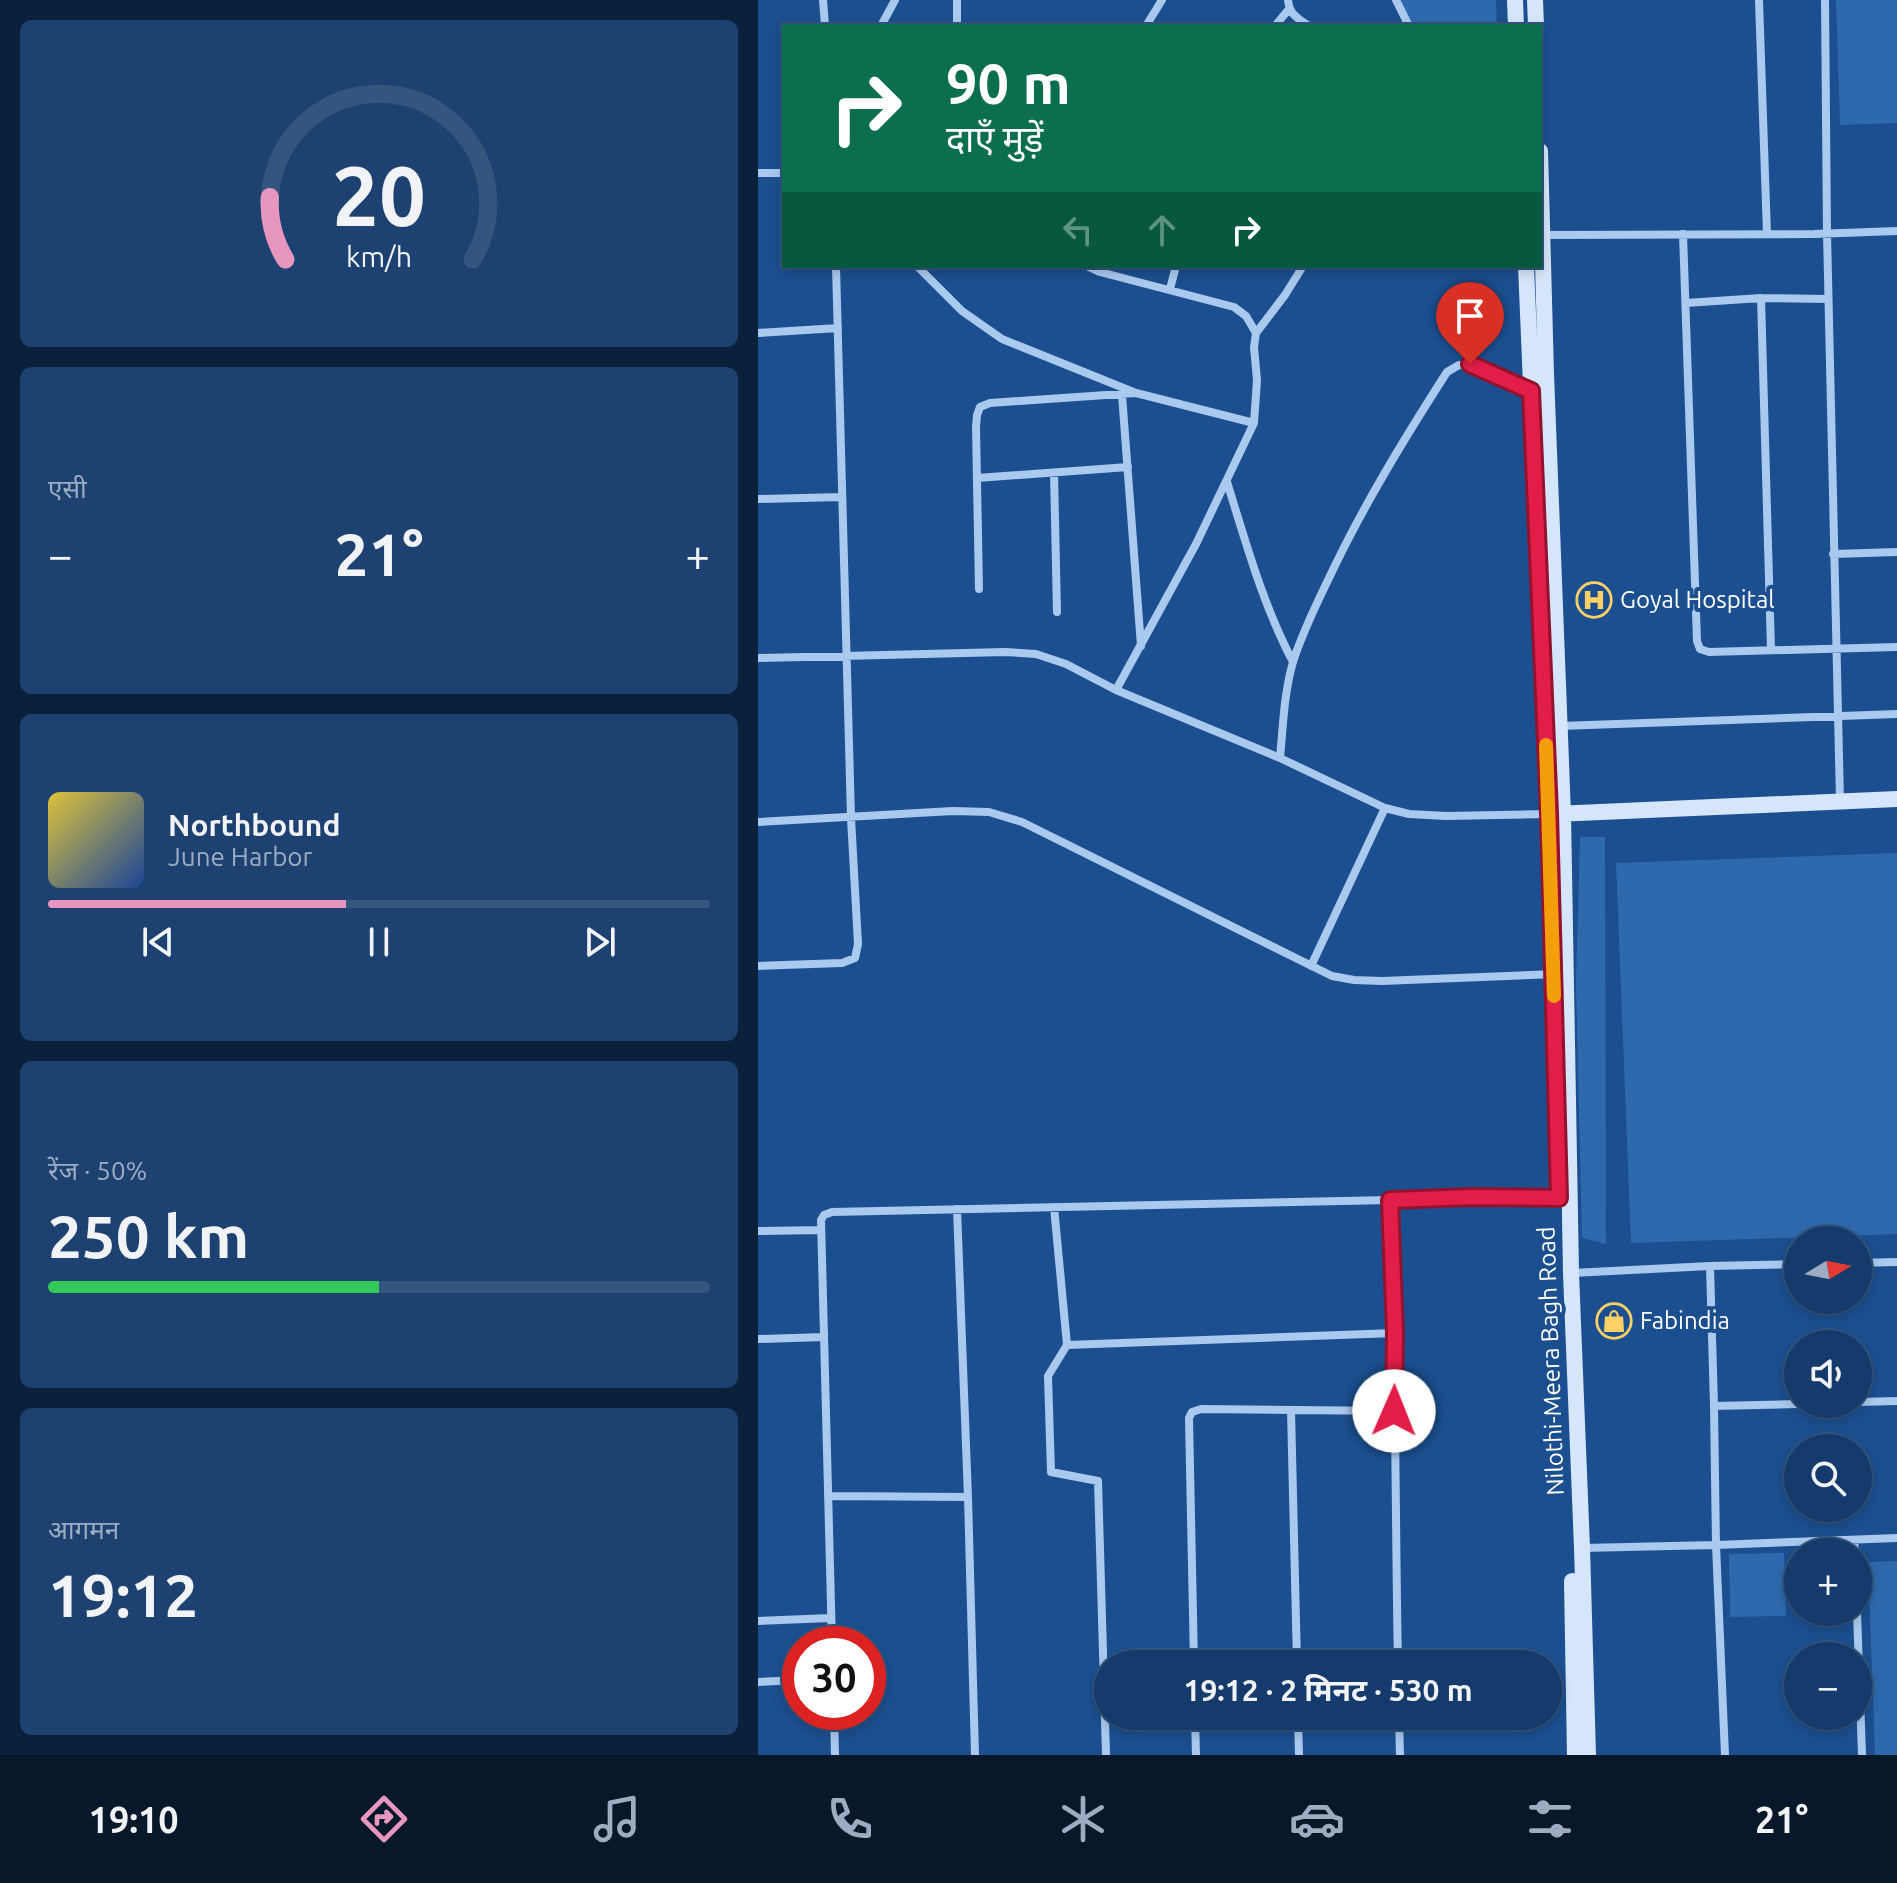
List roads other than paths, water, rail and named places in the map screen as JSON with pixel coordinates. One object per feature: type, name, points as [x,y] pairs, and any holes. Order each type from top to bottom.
[{"type":"street","points":[[823,0],[825,24]]},
{"type":"street","points":[[882,24],[895,0]]},
{"type":"street","points":[[957,0],[957,24]]},
{"type":"street","points":[[1147,24],[1162,0]]},
{"type":"street","points":[[1396,0],[1408,24]]},
{"type":"street","points":[[1515,0],[1516,24]]},
{"type":"street","points":[[1535,0],[1536,24]]},
{"type":"street","points":[[1759,0],[1767,234]]},
{"type":"street","points":[[1825,0],[1828,299],[1840,802]]},
{"type":"street","points":[[1276,24],[1288,4]]},
{"type":"street","points":[[1288,4],[1294,16],[1306,24]]},
{"type":"street","points":[[758,173],[782,173]]},
{"type":"street","name":"Nilothi-Meera Bagh Road","points":[[1542,207],[1539,391],[1588,1755]]},
{"type":"street","points":[[1543,235],[1897,231]]},
{"type":"street","points":[[1683,234],[1697,641],[1700,649],[1709,652],[1897,647]]},
{"type":"street","points":[[758,966],[842,963],[855,958],[858,944],[851,818],[836,268]]},
{"type":"street","points":[[919,268],[962,311],[1002,339],[1136,393],[1254,423]]},
{"type":"street","points":[[926,276],[932,268]]},
{"type":"street","points":[[1091,268],[1234,307],[1246,316],[1256,333]]},
{"type":"street","points":[[1170,289],[1175,268]]},
{"type":"street","points":[[1116,690],[1196,544],[1254,423],[1256,333],[1302,268]]},
{"type":"street","name":"Nilothi-Meera Bagh Road","points":[[1526,268],[1539,391],[1560,726],[1556,814]]},
{"type":"street","points":[[1686,303],[1761,298],[1828,299]]},
{"type":"street","points":[[1761,298],[1771,650]]},
{"type":"street","points":[[758,333],[838,328]]},
{"type":"street","points":[[1280,758],[1293,662],[1308,622],[1354,525],[1396,450],[1447,372],[1459,365],[1470,364],[1539,391]]},
{"type":"street","points":[[979,589],[976,427],[980,407],[990,403],[1136,393]]},
{"type":"street","points":[[1122,395],[1141,646]]},
{"type":"street","points":[[977,478],[1128,467]]},
{"type":"street","points":[[1054,473],[1057,612]]},
{"type":"street","points":[[1226,481],[1265,603],[1293,662]]},
{"type":"street","points":[[758,499],[842,497]]},
{"type":"street","points":[[1833,554],[1897,552]]},
{"type":"street","points":[[758,658],[1005,652],[1036,654],[1066,664],[1116,690],[1280,758],[1385,808],[1409,814],[1556,814],[1897,799]]},
{"type":"street","points":[[1560,726],[1897,714]]},
{"type":"street","points":[[1311,966],[1385,808]]},
{"type":"street","points":[[758,822],[953,811],[989,812],[1022,822],[1332,976],[1382,981],[1560,974]]},
{"type":"street","name":"Nilothi-Meera Bagh Road","points":[[1560,974],[1559,1198],[1572,1548],[1575,1755]]},
{"type":"street","points":[[831,1626],[821,1230],[824,1215],[832,1212],[1472,1197],[1559,1198]]},
{"type":"street","points":[[1390,1200],[1395,1333],[1398,1650]]},
{"type":"street","points":[[1054,1207],[1067,1345],[1048,1376],[1051,1472],[1098,1481],[1106,1755]]},
{"type":"street","points":[[957,1209],[975,1755]]},
{"type":"street","points":[[758,1231],[821,1230]]},
{"type":"street","points":[[1872,1263],[1897,1262]]},
{"type":"street","points":[[1571,1273],[1784,1264]]},
{"type":"street","points":[[1710,1266],[1716,1545],[1725,1755]]},
{"type":"street","points":[[1067,1345],[1395,1333]]},
{"type":"street","points":[[758,1339],[824,1337]]},
{"type":"street","points":[[1872,1402],[1897,1401]]},
{"type":"street","points":[[1714,1406],[1784,1404]]},
{"type":"street","points":[[1194,1650],[1189,1418],[1192,1412],[1201,1409],[1394,1411]]},
{"type":"street","points":[[1291,1410],[1297,1650]]},
{"type":"street","points":[[828,1496],[968,1497]]},
{"type":"street","points":[[1872,1539],[1897,1538]]},
{"type":"street","points":[[1582,1548],[1784,1543]]},
{"type":"street","points":[[758,1621],[831,1618]]},
{"type":"street","points":[[1857,1626],[1862,1755]]},
{"type":"street","points":[[758,1682],[782,1681]]},
{"type":"street","points":[[834,1730],[835,1755]]},
{"type":"street","points":[[1195,1730],[1196,1755]]},
{"type":"street","points":[[1298,1730],[1299,1755]]},
{"type":"street","points":[[1399,1730],[1400,1755]]},
{"type":"place","name":"Goyal Hospital","points":[[1594,600]]},
{"type":"place","name":"Fabindia","points":[[1614,1321]]}]
